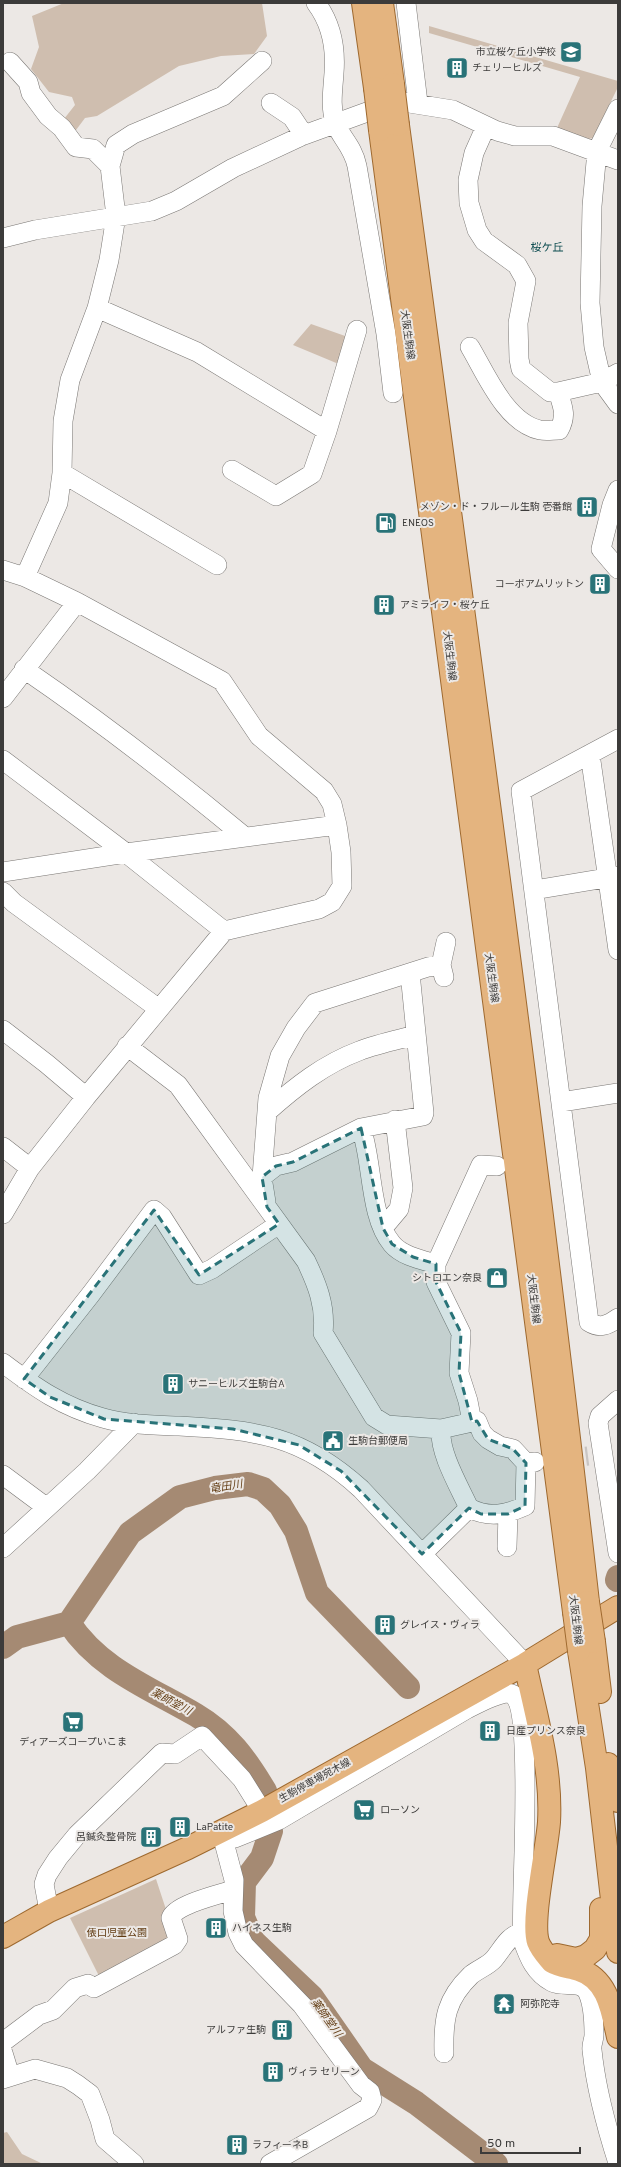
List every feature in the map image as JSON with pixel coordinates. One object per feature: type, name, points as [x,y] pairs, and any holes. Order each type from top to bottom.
[{"type":"main road","name":"大阪生駒線","points":[[363,3],[384,86]]},
{"type":"main road","name":"大阪生駒線","points":[[382,3],[384,86],[586,1646],[603,1766],[618,1952]]},
{"type":"main road","name":"生駒停車場宛木線","points":[[3,1937],[49,1911],[228,1835],[262,1811],[525,1664],[618,1607]]},
{"type":"main road","points":[[525,1664],[545,1753],[549,1790],[547,1852],[529,1931],[552,1962],[580,1970],[600,1983],[608,1999],[618,2037]]},
{"type":"main road","name":"大阪生駒線","points":[[603,1766],[618,1837]]},
{"type":"main road","points":[[529,1931],[556,1954],[576,1959],[586,1956],[595,1949],[601,1939],[603,1766]]},
{"type":"main road","points":[[603,1766],[618,1801]]},
{"type":"street","points":[[316,3],[327,21],[332,35],[334,65],[332,109],[335,123],[348,142],[357,166],[386,334],[393,392]]},
{"type":"street","points":[[406,3],[418,103]]},
{"type":"street","points":[[25,577],[58,503],[62,473],[63,421],[70,380],[97,308],[109,260],[116,216],[110,166],[116,145],[133,134],[223,96],[262,61]]},
{"type":"street","points":[[10,62],[28,82],[31,93],[48,116],[62,128],[76,147],[93,149],[110,166]]},
{"type":"street","points":[[3,238],[35,230],[152,211],[176,201],[233,168],[304,135],[335,123],[403,102],[418,103],[453,110],[486,126],[516,136],[553,136],[618,160]]},
{"type":"street","points":[[271,103],[292,117],[304,135]]},
{"type":"street","points":[[618,109],[597,151],[592,206],[590,304],[594,347],[610,378],[618,404]]},
{"type":"street","points":[[486,126],[474,153],[468,180],[468,203],[477,230],[484,241],[517,265],[526,281],[518,323],[519,359],[521,369],[550,392],[558,392],[610,378]]},
{"type":"street","points":[[97,308],[197,352],[328,431]]},
{"type":"street","points":[[232,470],[276,496],[312,474],[328,431],[357,330]]},
{"type":"street","points":[[470,347],[506,407],[516,418],[528,426],[541,430],[559,430],[565,420],[563,405],[558,392]]},
{"type":"street","points":[[62,473],[217,565]]},
{"type":"street","points":[[618,490],[612,505],[602,549],[618,569]]},
{"type":"street","points":[[3,570],[25,577],[77,602],[222,681],[260,736],[324,791],[332,804],[341,852],[342,886],[332,902],[319,909],[224,931],[127,1046],[30,1168],[3,1214]]},
{"type":"street","points":[[3,698],[77,602]]},
{"type":"street","points":[[24,669],[68,700],[207,806],[245,837]]},
{"type":"street","points":[[618,739],[521,791],[589,1322],[595,1326],[608,1325],[618,1318]]},
{"type":"street","points":[[590,754],[613,877],[618,950]]},
{"type":"street","points":[[3,760],[126,852],[224,931]]},
{"type":"street","points":[[3,872],[126,852],[337,825]]},
{"type":"street","points":[[534,890],[613,877]]},
{"type":"street","points":[[3,892],[14,903],[159,1009]]},
{"type":"street","points":[[267,1207],[262,1177],[267,1112],[271,1084],[280,1056],[296,1028],[315,1003],[410,973],[442,971],[446,942]]},
{"type":"street","points":[[262,1177],[276,1166],[293,1162],[361,1128],[395,1120],[423,1116],[424,1113],[410,973]]},
{"type":"street","points":[[3,1030],[86,1097]]},
{"type":"street","points":[[267,1112],[296,1086],[334,1062],[359,1051],[416,1035]]},
{"type":"street","points":[[127,1046],[178,1085],[306,1261],[319,1289],[324,1320],[323,1333],[374,1417],[387,1425],[440,1429],[477,1421],[482,1433],[488,1439],[500,1446],[513,1449],[531,1463],[525,1506],[508,1514],[481,1514],[468,1508],[448,1464],[440,1436],[440,1429]]},
{"type":"street","points":[[561,1102],[618,1093]]},
{"type":"street","points":[[383,1228],[399,1210],[403,1188],[395,1120]]},
{"type":"street","points":[[361,1128],[376,1204],[383,1228],[392,1244],[413,1257],[436,1264]]},
{"type":"street","points":[[3,1147],[30,1168]]},
{"type":"street","points":[[472,1422],[468,1401],[458,1374],[461,1333],[436,1282],[436,1264],[481,1165],[497,1166]]},
{"type":"street","points":[[24,1379],[91,1294],[154,1210],[162,1217],[199,1275],[212,1269],[279,1224]]},
{"type":"street","points":[[3,1363],[50,1397],[104,1419],[134,1423],[233,1429],[271,1437],[298,1445],[341,1471],[422,1554],[525,1664]]},
{"type":"street","points":[[618,1400],[600,1416],[595,1455],[608,1480],[618,1553]]},
{"type":"street","points":[[3,1548],[87,1471],[134,1423]]},
{"type":"street","points":[[608,1480],[618,1464]]},
{"type":"street","points":[[3,1475],[46,1508]]},
{"type":"street","points":[[422,1554],[468,1508]]},
{"type":"street","points":[[507,1546],[508,1514]]},
{"type":"street","points":[[270,2164],[368,2108],[372,2100],[370,2092],[362,2085],[302,2004],[244,1945],[238,1933],[233,1911],[234,1880],[228,1835],[279,1820],[467,1709],[507,1692],[512,1694],[517,1701],[526,1750],[529,1931],[528,1956],[540,1973],[558,1984],[578,1985],[585,1989],[588,1994],[593,2026],[591,2048],[595,2076],[604,2120],[618,2163]]},
{"type":"street","points":[[49,1911],[44,1884],[47,1875],[58,1858],[89,1824],[162,1753],[175,1754],[202,1736],[242,1779],[262,1811]]},
{"type":"street","points":[[3,2042],[39,2015],[53,2010],[75,1988],[88,1984],[94,1988],[174,1945],[178,1939],[171,1918],[176,1911],[184,1906],[233,1890]]},
{"type":"street","points":[[444,2053],[445,2021],[450,2001],[470,1976],[493,1961],[512,1935],[529,1931]]},
{"type":"street","points":[[3,2053],[6,2078],[35,2069],[67,2078],[90,2094],[100,2120],[105,2139],[134,2164]]},
{"type":"highlighted area","points":[[361,1128],[383,1228],[392,1244],[413,1257],[436,1264],[436,1282],[461,1333],[459,1373],[472,1422],[477,1421],[488,1439],[513,1449],[526,1463],[525,1506],[508,1514],[481,1514],[469,1508],[422,1554],[341,1471],[299,1445],[233,1429],[104,1419],[50,1397],[24,1379],[154,1210],[199,1275],[279,1224],[267,1207],[262,1177],[276,1166],[293,1162]]},
{"type":"green space","points":[[64,3],[262,3],[267,36],[254,54],[221,56],[179,66],[97,116],[85,118],[76,130],[71,131],[64,119],[75,105],[72,97],[49,92],[31,69],[39,47],[32,16]]},
{"type":"green space","points":[[429,26],[618,81],[618,87],[593,138],[589,139],[557,128],[580,77],[429,33]]},
{"type":"green space","points":[[311,324],[348,337],[341,365],[293,345]]},
{"type":"green space","name":"俵口児童公園","points":[[156,1879],[175,1937],[100,1978],[70,1918]]},
{"type":"green space","points":[[7,2132],[22,2154],[43,2164],[3,2164],[3,2133]]},
{"type":"waterway","name":"竜田川","points":[[3,1647],[17,1637],[69,1623],[130,1533],[180,1497],[215,1488],[248,1484],[263,1489],[280,1505],[296,1531],[317,1593],[408,1687]]},
{"type":"waterway","name":"薬師堂川","points":[[69,1623],[81,1639],[110,1665],[126,1676],[196,1715],[218,1730],[251,1768],[265,1791]]},
{"type":"waterway","name":"薬師堂川","points":[[271,1831],[262,1858],[244,1882],[243,1917],[253,1941],[312,1997],[362,2069],[416,2103],[496,2164]]},
{"type":"tunnel","points":[[557,1460],[588,1456]]},
{"type":"place","name":"市立桜ケ丘小学校","points":[[571,52]]},
{"type":"place","name":"チェリーヒルズ","points":[[457,68]]},
{"type":"place","name":"メゾン・ド・フルール生駒 壱番館","points":[[587,507]]},
{"type":"place","name":"ENEOS","points":[[386,523]]},
{"type":"place","name":"コーポアムリットン","points":[[600,584]]},
{"type":"place","name":"アミライフ・桜ケ丘","points":[[384,605]]},
{"type":"place","name":"シトロエン奈良","points":[[497,1278]]},
{"type":"place","name":"サニーヒルズ生駒台A","points":[[173,1384]]},
{"type":"place","name":"生駒台郵便局","points":[[333,1441]]},
{"type":"place","name":"グレイス・ヴィラ","points":[[385,1625]]},
{"type":"place","name":"ディアーズコープいこま","points":[[73,1722]]},
{"type":"place","name":"日産プリンス奈良","points":[[490,1731]]},
{"type":"place","name":"ローソン","points":[[364,1810]]},
{"type":"place","name":"LaPatite","points":[[180,1827]]},
{"type":"place","name":"呂鍼灸整骨院","points":[[151,1837]]},
{"type":"place","name":"ハイネス生駒","points":[[216,1928]]},
{"type":"place","name":"阿弥陀寺","points":[[504,2004]]},
{"type":"place","name":"アルファ生駒","points":[[282,2030]]},
{"type":"place","name":"ヴィラ セリーン","points":[[273,2072]]},
{"type":"place","name":"ラフィーネB","points":[[237,2145]]},
{"type":"district","name":"桜ケ丘","points":[[547,248]]}]
